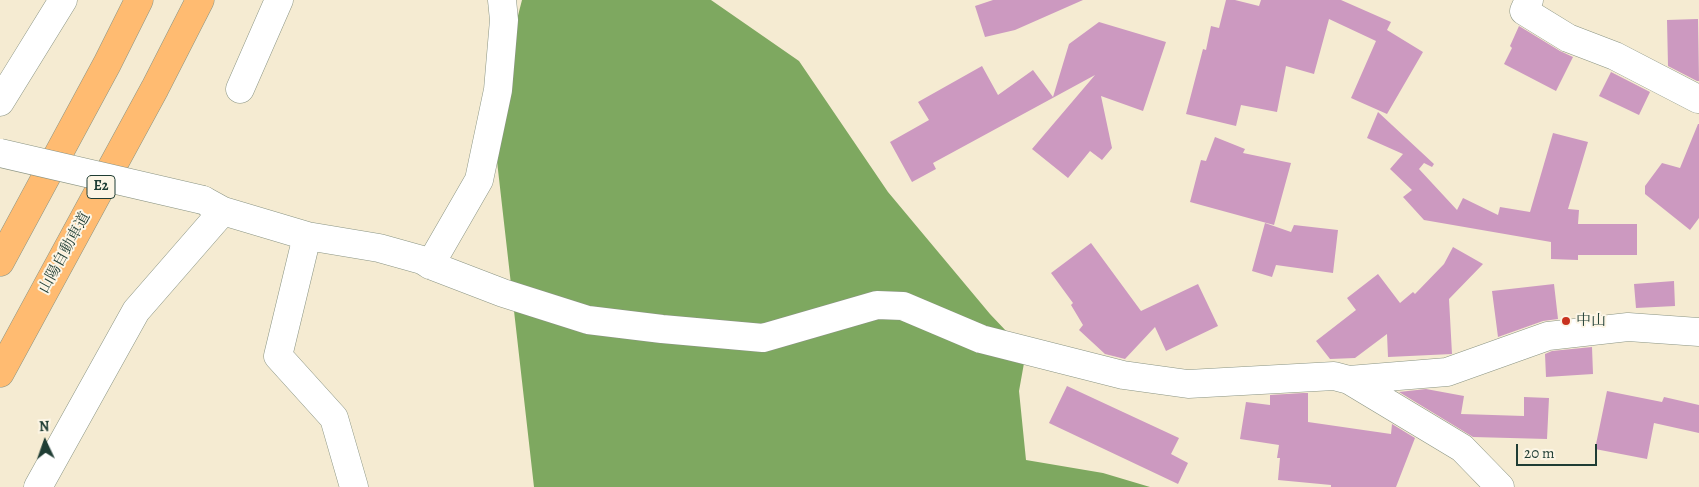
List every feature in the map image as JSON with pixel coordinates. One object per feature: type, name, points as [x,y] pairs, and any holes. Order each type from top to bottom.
[{"type":"highway","points":[[0,262],[107,64],[139,0]]},
{"type":"highway","name":"山陽自動車道","points":[[0,373],[156,88],[200,0]]},
{"type":"street","points":[[0,102],[63,0]]},
{"type":"street","points":[[240,89],[278,0]]},
{"type":"street","points":[[430,264],[479,180],[498,90],[504,20],[502,0]]},
{"type":"street","points":[[1529,0],[1524,11],[1568,38],[1615,56],[1699,98]]},
{"type":"street","points":[[0,154],[213,205],[307,236],[380,248],[422,260],[503,293],[588,320],[763,338],[877,305],[903,306],[981,339],[1122,375],[1188,384],[1334,376],[1349,380],[1462,448],[1500,487]]},
{"type":"street","points":[[38,487],[136,311],[213,205]]},
{"type":"street","points":[[307,236],[278,356],[334,418],[354,487]]},
{"type":"street","points":[[1349,380],[1447,372],[1548,336],[1628,327],[1699,332]]},
{"type":"green space","points":[[522,0],[711,0],[799,61],[888,192],[990,314],[1026,352],[1019,391],[1026,460],[1103,473],[1150,487],[534,487],[492,117]]},
{"type":"building","points":[[993,0],[1083,0],[1015,30],[985,37],[975,6]]},
{"type":"building","points":[[1226,0],[1235,0],[1259,6],[1261,0],[1341,0],[1391,22],[1387,30],[1423,52],[1387,114],[1351,98],[1376,41],[1329,19],[1314,74],[1286,66],[1277,112],[1241,105],[1236,126],[1186,114],[1203,49],[1206,50],[1211,26],[1219,28]]},
{"type":"building","points":[[1698,19],[1699,81],[1697,81],[1668,66],[1667,20]]},
{"type":"building","points":[[1099,22],[1166,42],[1143,111],[1101,96],[1112,148],[1102,160],[1090,151],[1068,178],[1032,149],[1095,75],[933,163],[936,169],[912,182],[890,142],[929,120],[918,102],[982,66],[998,95],[1033,70],[1053,97],[1069,44]]},
{"type":"building","points":[[1519,26],[1573,57],[1556,91],[1504,64],[1512,48],[1510,46]]},
{"type":"building","points":[[1611,72],[1650,92],[1639,115],[1599,96]]},
{"type":"building","points":[[1378,112],[1434,164],[1432,167],[1424,163],[1419,169],[1457,210],[1463,198],[1498,215],[1500,207],[1530,212],[1553,133],[1588,142],[1568,209],[1579,210],[1578,224],[1637,224],[1637,255],[1578,255],[1578,260],[1551,259],[1551,242],[1424,220],[1403,197],[1412,190],[1390,169],[1403,154],[1367,138]]},
{"type":"building","points":[[1698,124],[1699,218],[1690,230],[1645,194],[1645,186],[1662,163],[1680,168]]},
{"type":"building","points":[[1215,137],[1245,149],[1243,153],[1291,163],[1274,225],[1190,202],[1201,160],[1206,161]]},
{"type":"building","points":[[1265,223],[1291,232],[1294,225],[1338,230],[1333,273],[1276,265],[1272,277],[1252,271]]},
{"type":"building","points":[[1091,243],[1141,311],[1198,284],[1218,326],[1166,351],[1155,327],[1125,359],[1105,354],[1079,330],[1083,325],[1071,305],[1073,303],[1051,273]]},
{"type":"building","points":[[1453,247],[1483,264],[1449,299],[1452,354],[1388,357],[1387,334],[1355,358],[1330,359],[1316,341],[1356,310],[1347,298],[1378,274],[1400,303],[1413,292],[1415,294],[1444,264]]},
{"type":"building","points":[[1674,281],[1675,306],[1636,308],[1634,284]]},
{"type":"building","points":[[1554,284],[1558,319],[1543,321],[1498,337],[1492,291]]},
{"type":"building","points":[[1592,347],[1593,374],[1546,377],[1545,354],[1552,351]]},
{"type":"building","points":[[1067,386],[1179,438],[1171,454],[1188,463],[1178,484],[1049,423]]},
{"type":"building","points":[[1426,389],[1464,396],[1461,414],[1524,416],[1524,397],[1549,398],[1547,439],[1473,437],[1399,392]]},
{"type":"building","points":[[1607,391],[1662,402],[1664,397],[1699,405],[1699,433],[1654,423],[1647,459],[1595,449]]},
{"type":"building","points":[[1308,393],[1308,422],[1391,434],[1392,424],[1415,438],[1396,487],[1331,487],[1331,485],[1278,480],[1280,458],[1277,458],[1279,445],[1240,439],[1246,402],[1270,405],[1270,395]]},
{"type":"place","name":"中山","points":[[1566,321]]}]
